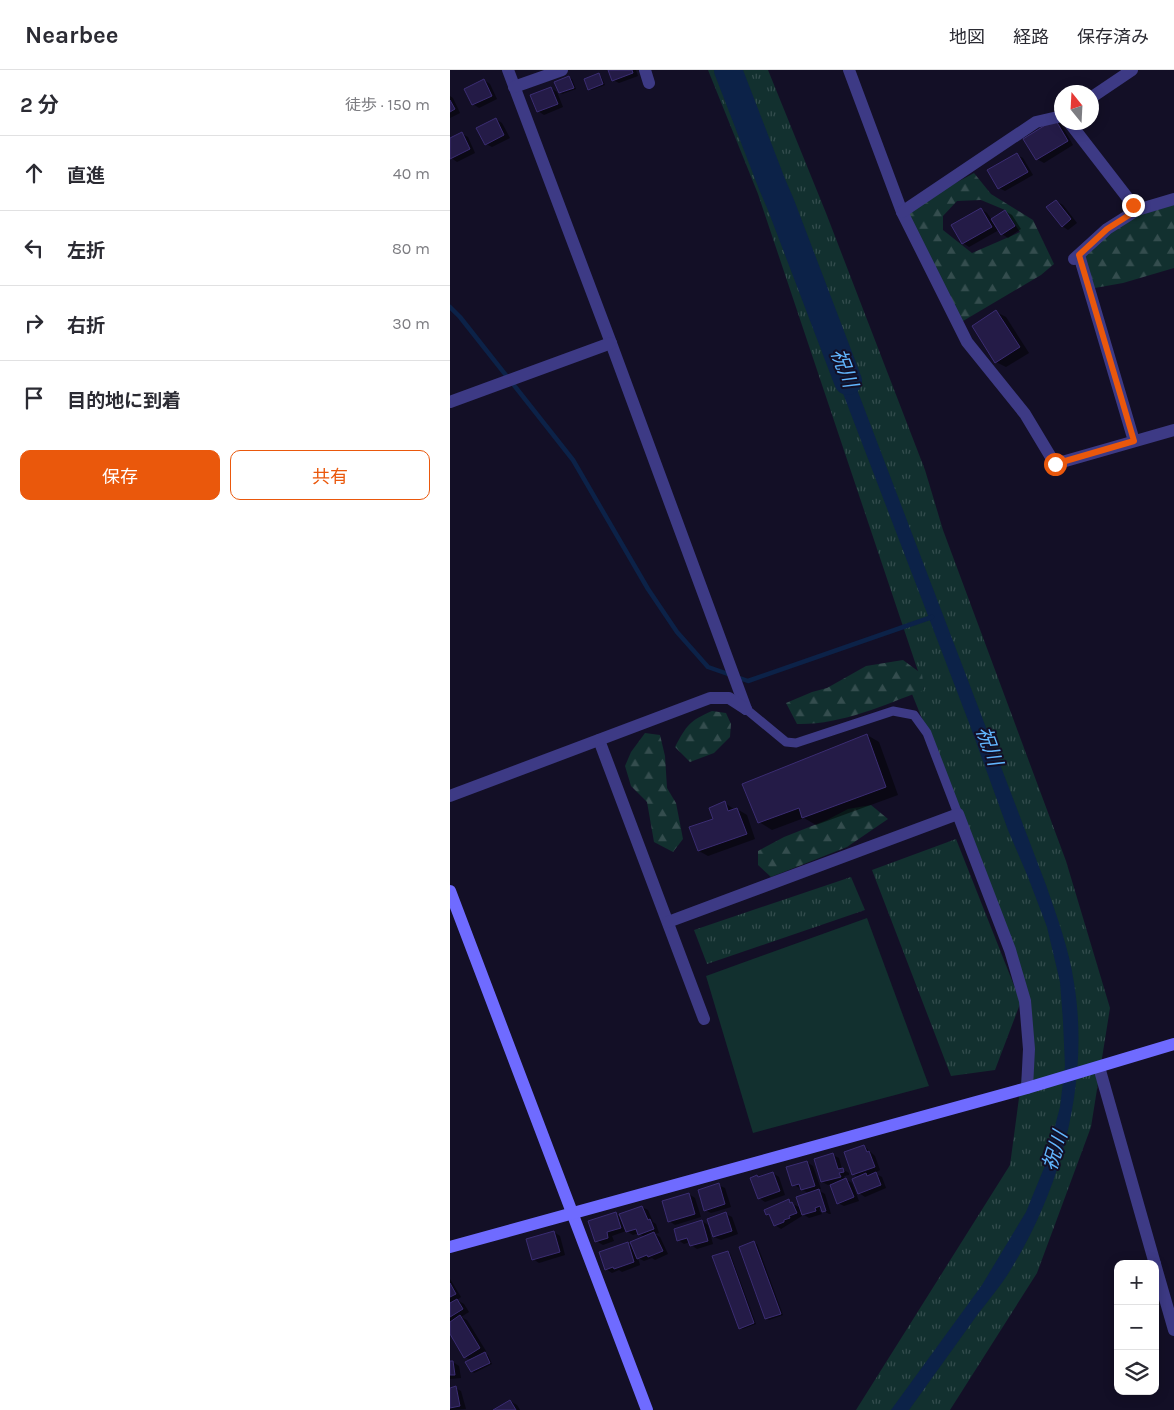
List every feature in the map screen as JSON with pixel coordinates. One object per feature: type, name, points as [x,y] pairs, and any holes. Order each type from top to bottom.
[{"type":"street","points":[[508,70],[612,343],[746,709]]},
{"type":"street","points":[[514,87],[562,70]]},
{"type":"street","points":[[644,70],[649,83]]},
{"type":"street","points":[[849,70],[902,212],[967,342],[1025,414],[1055,464],[1174,430]]},
{"type":"street","points":[[1099,92],[1132,70]]},
{"type":"street","points":[[902,212],[1036,122],[1054,118]]},
{"type":"street","points":[[1075,130],[1137,210]]},
{"type":"street","points":[[1134,441],[1075,258],[1107,229],[1137,210],[1174,200]]},
{"type":"street","points":[[450,402],[612,343]]},
{"type":"street","points":[[450,796],[710,698],[729,698],[746,709]]},
{"type":"street","points":[[599,740],[704,1020]]},
{"type":"street","points":[[668,922],[958,814],[1010,950],[1025,1001],[1029,1049],[1027,1088]]},
{"type":"street","points":[[450,891],[647,1410]]},
{"type":"street","points":[[450,1247],[1027,1088],[1174,1044]]},
{"type":"street","points":[[1099,1067],[1154,1260]]},
{"type":"street","points":[[1159,1278],[1174,1330]]},
{"type":"lane","points":[[746,709],[786,742],[796,743],[893,711],[914,715],[927,733],[958,814]]},
{"type":"green space","points":[[708,70],[768,70],[826,213],[925,470],[943,530],[1066,861],[1110,1008],[1091,1127],[1037,1273],[950,1410],[856,1410],[1010,1165],[1028,1031],[1020,1004],[995,1070],[951,1076],[872,870],[956,839],[1019,998],[996,901],[912,694],[924,689],[758,194]]},
{"type":"green space","points":[[974,173],[991,194],[1033,220],[1054,264],[1041,275],[958,324],[902,212]],"holes":[[[981,200],[1005,210],[1020,232],[972,253],[943,230],[943,216],[957,201]]]},
{"type":"green space","points":[[1174,199],[1174,268],[1123,283],[1089,289],[1079,255],[1122,219]]},
{"type":"green space","points":[[903,660],[922,674],[924,690],[846,718],[813,723],[797,724],[786,703],[827,688],[866,666]]},
{"type":"green space","points":[[712,711],[726,713],[731,724],[730,737],[714,753],[690,762],[675,747],[689,724]]},
{"type":"green space","points":[[645,733],[660,735],[665,756],[667,788],[676,803],[683,839],[673,852],[654,842],[647,802],[631,786],[625,766],[631,752]]},
{"type":"green space","points":[[871,805],[888,819],[847,847],[771,877],[758,865],[758,851],[784,837],[827,820],[848,809]]},
{"type":"green space","points":[[851,877],[865,910],[707,964],[694,930]]},
{"type":"green space","points":[[867,918],[929,1086],[753,1133],[706,976]]},
{"type":"water","points":[[823,341],[842,350],[1046,885],[1069,958],[1078,1019],[1078,1057],[1075,1094],[1058,1168],[1045,1203],[1029,1237],[1007,1275],[909,1410],[891,1410],[982,1285],[1026,1212],[1044,1168],[1060,1107],[1065,1066],[1060,982],[1047,927],[1008,830]]},
{"type":"building","points":[[608,70],[632,70],[633,73],[612,81]]},
{"type":"building","points":[[599,73],[603,84],[588,90],[584,79]]},
{"type":"building","points":[[569,76],[574,88],[559,93],[554,82]]},
{"type":"building","points":[[484,79],[492,96],[472,105],[464,89]]},
{"type":"building","points":[[551,87],[558,104],[537,112],[530,95]]},
{"type":"building","points":[[450,100],[455,109],[450,112]]},
{"type":"building","points":[[496,118],[504,135],[485,145],[476,128]]},
{"type":"building","points":[[1054,120],[1054,130],[1062,130],[1068,141],[1036,160],[1023,139]]},
{"type":"building","points":[[462,132],[470,149],[450,159],[450,138]]},
{"type":"building","points":[[1017,153],[1028,172],[998,189],[987,170]]},
{"type":"building","points":[[1056,200],[1071,219],[1062,227],[1046,207]]},
{"type":"building","points":[[981,208],[992,227],[962,244],[951,225]]},
{"type":"building","points":[[1005,210],[1015,226],[1001,235],[991,219]]},
{"type":"building","points":[[996,310],[1020,347],[995,363],[972,326]]},
{"type":"building","points":[[867,734],[886,787],[802,818],[799,808],[758,823],[742,784]]},
{"type":"building","points":[[725,801],[728,811],[737,808],[747,834],[698,851],[689,827],[713,819],[709,808]]},
{"type":"building","points":[[864,1145],[867,1152],[869,1151],[875,1167],[852,1175],[844,1152]]},
{"type":"building","points":[[833,1153],[838,1169],[843,1168],[844,1172],[839,1173],[841,1177],[821,1182],[814,1159]]},
{"type":"building","points":[[807,1161],[815,1186],[801,1190],[799,1184],[792,1186],[786,1167]]},
{"type":"building","points":[[773,1172],[780,1191],[758,1199],[750,1178]]},
{"type":"building","points":[[876,1172],[881,1185],[858,1194],[852,1179],[866,1173],[867,1176]]},
{"type":"building","points":[[846,1178],[854,1197],[837,1204],[830,1185]]},
{"type":"building","points":[[719,1183],[725,1204],[704,1211],[698,1190]]},
{"type":"building","points":[[819,1189],[826,1211],[822,1212],[820,1206],[815,1208],[816,1211],[802,1215],[796,1197]]},
{"type":"building","points":[[689,1193],[695,1214],[668,1222],[662,1201]]},
{"type":"building","points":[[789,1199],[797,1213],[774,1226],[769,1214],[766,1215],[764,1210]]},
{"type":"building","points":[[642,1206],[654,1229],[638,1235],[636,1229],[626,1232],[619,1214]]},
{"type":"building","points":[[616,1212],[621,1228],[607,1232],[608,1238],[595,1242],[588,1221]]},
{"type":"building","points":[[726,1212],[732,1231],[713,1237],[707,1219]]},
{"type":"building","points":[[702,1220],[708,1241],[690,1246],[687,1238],[677,1241],[674,1229]]},
{"type":"building","points":[[554,1231],[560,1252],[532,1260],[526,1239]]},
{"type":"building","points":[[654,1232],[663,1251],[637,1259],[630,1242]]},
{"type":"building","points":[[754,1241],[781,1314],[765,1319],[739,1247]]},
{"type":"building","points":[[628,1242],[634,1262],[605,1270],[599,1252]]},
{"type":"building","points":[[728,1251],[754,1323],[739,1329],[712,1256]]},
{"type":"building","points":[[450,1283],[456,1294],[450,1297]]},
{"type":"building","points":[[457,1299],[463,1309],[450,1317],[450,1303]]},
{"type":"building","points":[[460,1315],[480,1348],[464,1358],[450,1334],[450,1322]]},
{"type":"building","points":[[485,1352],[490,1363],[471,1372],[465,1362]]},
{"type":"building","points":[[450,1361],[453,1361],[455,1375],[450,1375]]},
{"type":"building","points":[[456,1386],[460,1406],[450,1408],[450,1388]]},
{"type":"building","points":[[510,1400],[516,1410],[493,1410]]},
{"type":"waterway","name":"祝川","points":[[728,70],[848,381]]},
{"type":"waterway","points":[[450,307],[460,317],[573,460],[648,589],[677,632],[708,667],[748,681],[932,617]]},
{"type":"route","points":[[1055,464],[1134,441],[1079,255],[1107,229],[1137,210],[1133,205]]}]
